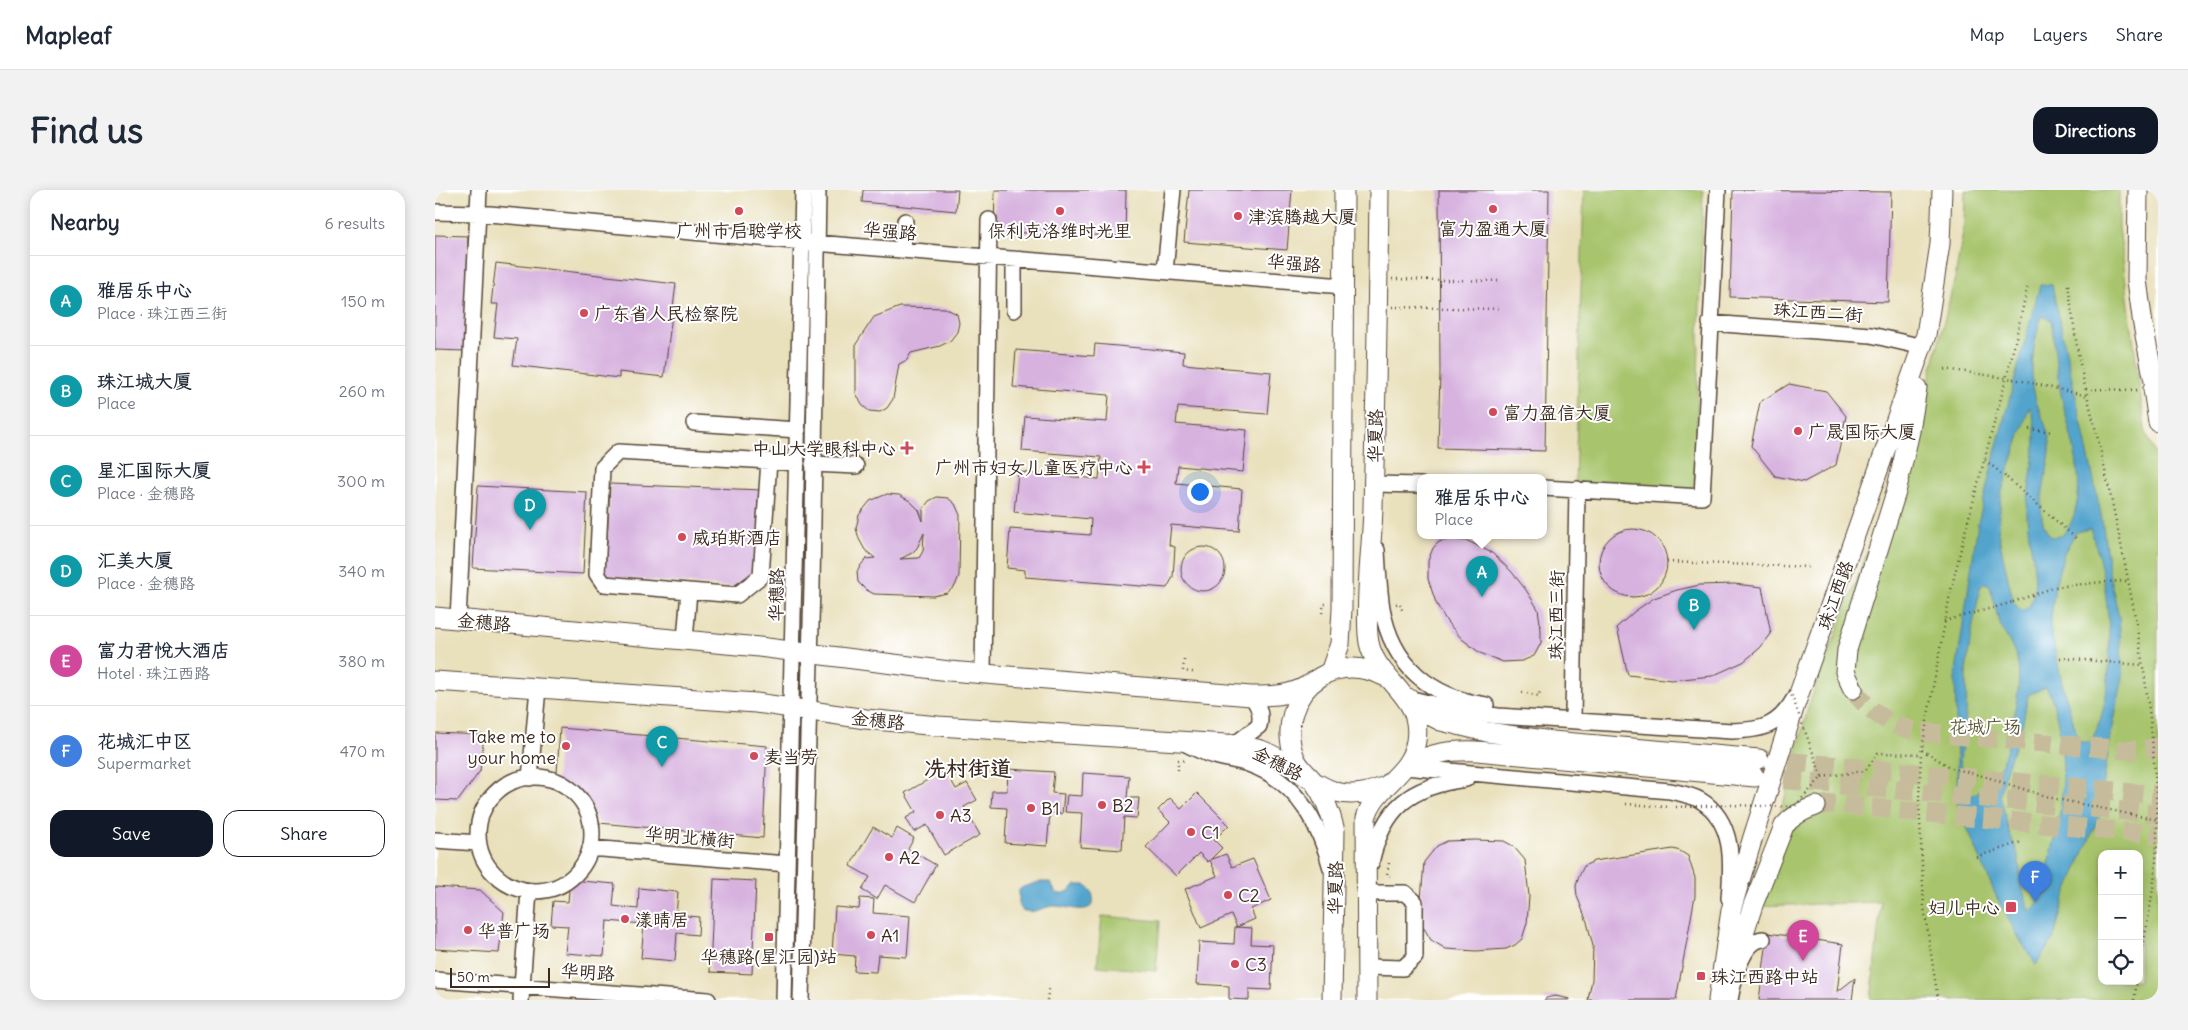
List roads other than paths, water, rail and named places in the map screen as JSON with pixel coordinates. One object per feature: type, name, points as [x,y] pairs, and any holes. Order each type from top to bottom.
[{"type":"main road","name":"华夏路","points":[[1330,672],[1340,644],[1333,603],[1343,286],[1344,190]]},
{"type":"main road","name":"华夏路","points":[[1367,1000],[1366,818],[1369,807],[1385,786],[1396,778],[1412,755],[1416,727],[1414,713],[1407,697],[1386,677],[1373,656],[1369,644],[1368,605],[1374,484],[1379,190]]},
{"type":"main road","name":"珠江西路","points":[[1718,1000],[1731,910],[1796,688],[1925,341],[1940,244],[1942,190]]},
{"type":"main road","points":[[2138,190],[2137,280],[2154,362],[2158,402]]},
{"type":"main road","points":[[1853,689],[1845,672],[1847,650],[1903,464],[1925,341]]},
{"type":"main road","points":[[2154,362],[2158,422]]},
{"type":"main road","points":[[1333,603],[1368,605]]},
{"type":"main road","name":"金穗路","points":[[435,617],[802,652],[886,664],[983,674],[1251,696],[1280,695],[1309,686]]},
{"type":"main road","name":"华夏路","points":[[1332,1000],[1335,831],[1331,814],[1314,782],[1300,768],[1295,758],[1290,737],[1292,716],[1301,694],[1309,686],[1330,672],[1351,667],[1360,668],[1386,677]]},
{"type":"main road","name":"金穗路","points":[[435,681],[800,708],[866,719],[938,726],[1226,744],[1262,751],[1314,782]]},
{"type":"main road","points":[[1405,767],[1429,755],[1454,750],[1757,768],[1487,732],[1454,725],[1434,718],[1419,710],[1407,697]]},
{"type":"main road","name":"华夏路","points":[[1314,782],[1331,791],[1344,794],[1358,794],[1385,786]]},
{"type":"main road","points":[[1722,1000],[1753,905],[1784,826],[1791,817],[1803,810],[1817,806]]},
{"type":"street","points":[[458,620],[479,190]]},
{"type":"street","name":"华穗路","points":[[801,1000],[800,708],[813,464],[810,243],[803,190]]},
{"type":"street","name":"华穗路","points":[[802,652],[797,463],[798,430],[810,243],[818,190]]},
{"type":"street","points":[[1165,271],[1173,190]]},
{"type":"street","points":[[1550,488],[1702,497],[1718,190]]},
{"type":"street","name":"华强路","points":[[435,212],[478,213],[810,243],[1343,286]]},
{"type":"street","points":[[983,674],[989,220]]},
{"type":"street","points":[[902,250],[905,221]]},
{"type":"street","points":[[1013,310],[1014,259]]},
{"type":"street","name":"珠江西二街","points":[[1710,323],[1925,341]]},
{"type":"street","points":[[693,423],[798,430]]},
{"type":"street","points":[[769,461],[761,576],[737,595],[604,584],[597,574],[603,468],[617,452],[769,461],[797,463]]},
{"type":"street","points":[[813,464],[856,466]]},
{"type":"street","points":[[1374,484],[1417,485]]},
{"type":"street","points":[[1550,488],[1576,512]]},
{"type":"street","name":"珠江西三街","points":[[1573,718],[1577,490]]},
{"type":"street","points":[[1373,508],[1382,608],[1393,642],[1413,672],[1433,688],[1461,700],[1594,721]]},
{"type":"street","points":[[685,640],[689,591]]},
{"type":"street","points":[[530,778],[538,688]]},
{"type":"street","points":[[1407,697],[1448,708],[1482,714],[1699,730],[1752,730],[1767,727],[1779,718],[1789,708],[1796,688]]},
{"type":"street","points":[[1226,744],[1239,741],[1259,726],[1261,719],[1259,707],[1251,696]]},
{"type":"street","name":"华穗路","points":[[784,1000],[787,864],[800,708]]},
{"type":"street","points":[[1178,740],[1211,755],[1248,764],[1264,771],[1290,790],[1303,803],[1313,819],[1322,838],[1335,883]]},
{"type":"street","points":[[1405,767],[1670,791],[1699,800],[1712,810],[1726,833],[1731,855],[1724,956]]},
{"type":"street","points":[[1367,967],[1403,968],[1415,957],[1415,902],[1405,893],[1366,887],[1373,851],[1392,810],[1409,796],[1435,784],[1504,776]]},
{"type":"street","points":[[537,777],[555,780],[571,789],[583,803],[591,820],[592,838],[588,856],[578,871],[564,883],[547,890],[529,891],[510,885],[494,874],[483,858],[479,843],[479,820],[487,802],[500,788],[518,779],[530,778],[537,777]]},
{"type":"street","points":[[435,840],[479,843]]},
{"type":"street","name":"华明北橫街","points":[[590,848],[787,864]]},
{"type":"street","points":[[522,993],[529,891]]},
{"type":"street","points":[[1730,1000],[1743,957],[1751,944],[1763,939]]},
{"type":"street","name":"华明路","points":[[435,980],[522,993],[708,1000]]},
{"type":"water","points":[[2040,285],[2052,285],[2102,519],[2110,578],[2119,616],[2123,677],[2108,751],[2099,816],[2065,897],[2053,940],[2036,965],[1996,896],[1958,806],[1955,679],[1978,523]],"holes":[[[2042,316],[2051,320],[2060,389],[2076,456],[2078,473],[2076,507],[2071,523],[2063,534],[2055,537],[2051,537],[2045,529],[2041,508],[2049,462],[2050,444],[2047,429],[2036,399],[2032,374],[2033,354]],[[2029,407],[2035,429],[2035,443],[2027,503],[2034,589],[2032,600],[2027,609],[2020,610],[2013,601],[1998,533],[2001,494]],[[2090,529],[2103,576],[2107,606],[2109,667],[2106,696],[2100,722],[2090,742],[2079,742],[2062,683],[2050,627],[2055,585],[2064,553],[2076,532]],[[1983,583],[1989,584],[2001,626],[2017,659],[2019,670],[2018,686],[2013,723],[2003,760],[1991,784],[1973,794],[1965,788],[1961,768],[1966,714],[1966,675],[1980,588]],[[2046,687],[2052,700],[2062,747],[2062,791],[2056,833],[2040,898],[2036,908],[2030,911],[2023,891],[2018,855],[2009,831],[2000,795],[2004,776],[2023,722],[2028,695]]]},
{"type":"water","points":[[1039,882],[1050,882],[1056,893],[1067,892],[1075,885],[1085,885],[1091,890],[1092,905],[1081,909],[1053,906],[1030,912],[1022,910],[1019,905],[1019,890]]},
{"type":"tunnel","points":[[1853,689],[1866,705],[1881,717],[1899,726],[1919,732],[2125,750],[2143,750],[2158,747]]},
{"type":"tunnel","points":[[1761,759],[2158,795]]},
{"type":"tunnel","points":[[1756,777],[2158,814]]},
{"type":"tunnel","points":[[1816,806],[1832,804],[2158,835]]},
{"type":"place","name":"富力盈通大厦","points":[[1493,209]]},
{"type":"place","name":"广州市启聪学校","points":[[739,211]]},
{"type":"place","name":"保利克洛维时光里","points":[[1060,211]]},
{"type":"place","name":"津滨腾越大厦","points":[[1238,216]]},
{"type":"place","name":"广东省人民检察院","points":[[584,313]]},
{"type":"place","name":"富力盈信大厦","points":[[1493,412]]},
{"type":"place","name":"广晟国际大厦","points":[[1798,431]]},
{"type":"place","name":"中山大学眼科中心","points":[[907,448]]},
{"type":"place","name":"广州市妇女儿童医疗中心","points":[[1144,467]]},
{"type":"place","name":"汇美大厦","points":[[530,530]]},
{"type":"place","name":"威珀斯酒店","points":[[682,537]]},
{"type":"place","name":"雅居乐中心","points":[[1482,597]]},
{"type":"place","name":"珠江城大厦","points":[[1694,630]]},
{"type":"place","name":"Take me to your home","points":[[566,746]]},
{"type":"place","name":"麦当劳","points":[[754,756]]},
{"type":"place","name":"星汇国际大厦","points":[[662,767]]},
{"type":"place","name":"B2","points":[[1102,805]]},
{"type":"place","name":"B1","points":[[1031,808]]},
{"type":"place","name":"A3","points":[[940,815]]},
{"type":"place","name":"C1","points":[[1191,832]]},
{"type":"place","name":"A2","points":[[889,857]]},
{"type":"place","name":"C2","points":[[1228,895]]},
{"type":"place","name":"花城汇中区","points":[[2035,902]]},
{"type":"place","name":"妇儿中心","points":[[2011,907]]},
{"type":"place","name":"漾晴居","points":[[625,919]]},
{"type":"place","name":"华普广场","points":[[468,930]]},
{"type":"place","name":"A1","points":[[871,935]]},
{"type":"place","name":"华穗路(星汇园)站","points":[[769,937]]},
{"type":"place","name":"富力君悦大酒店","points":[[1803,961]]},
{"type":"place","name":"C3","points":[[1235,964]]},
{"type":"place","name":"珠江西路中站","points":[[1701,976]]},
{"type":"district","name":"冼村街道","points":[[968,768]]},
{"type":"park label","name":"花城广场","points":[[1985,726]]}]
